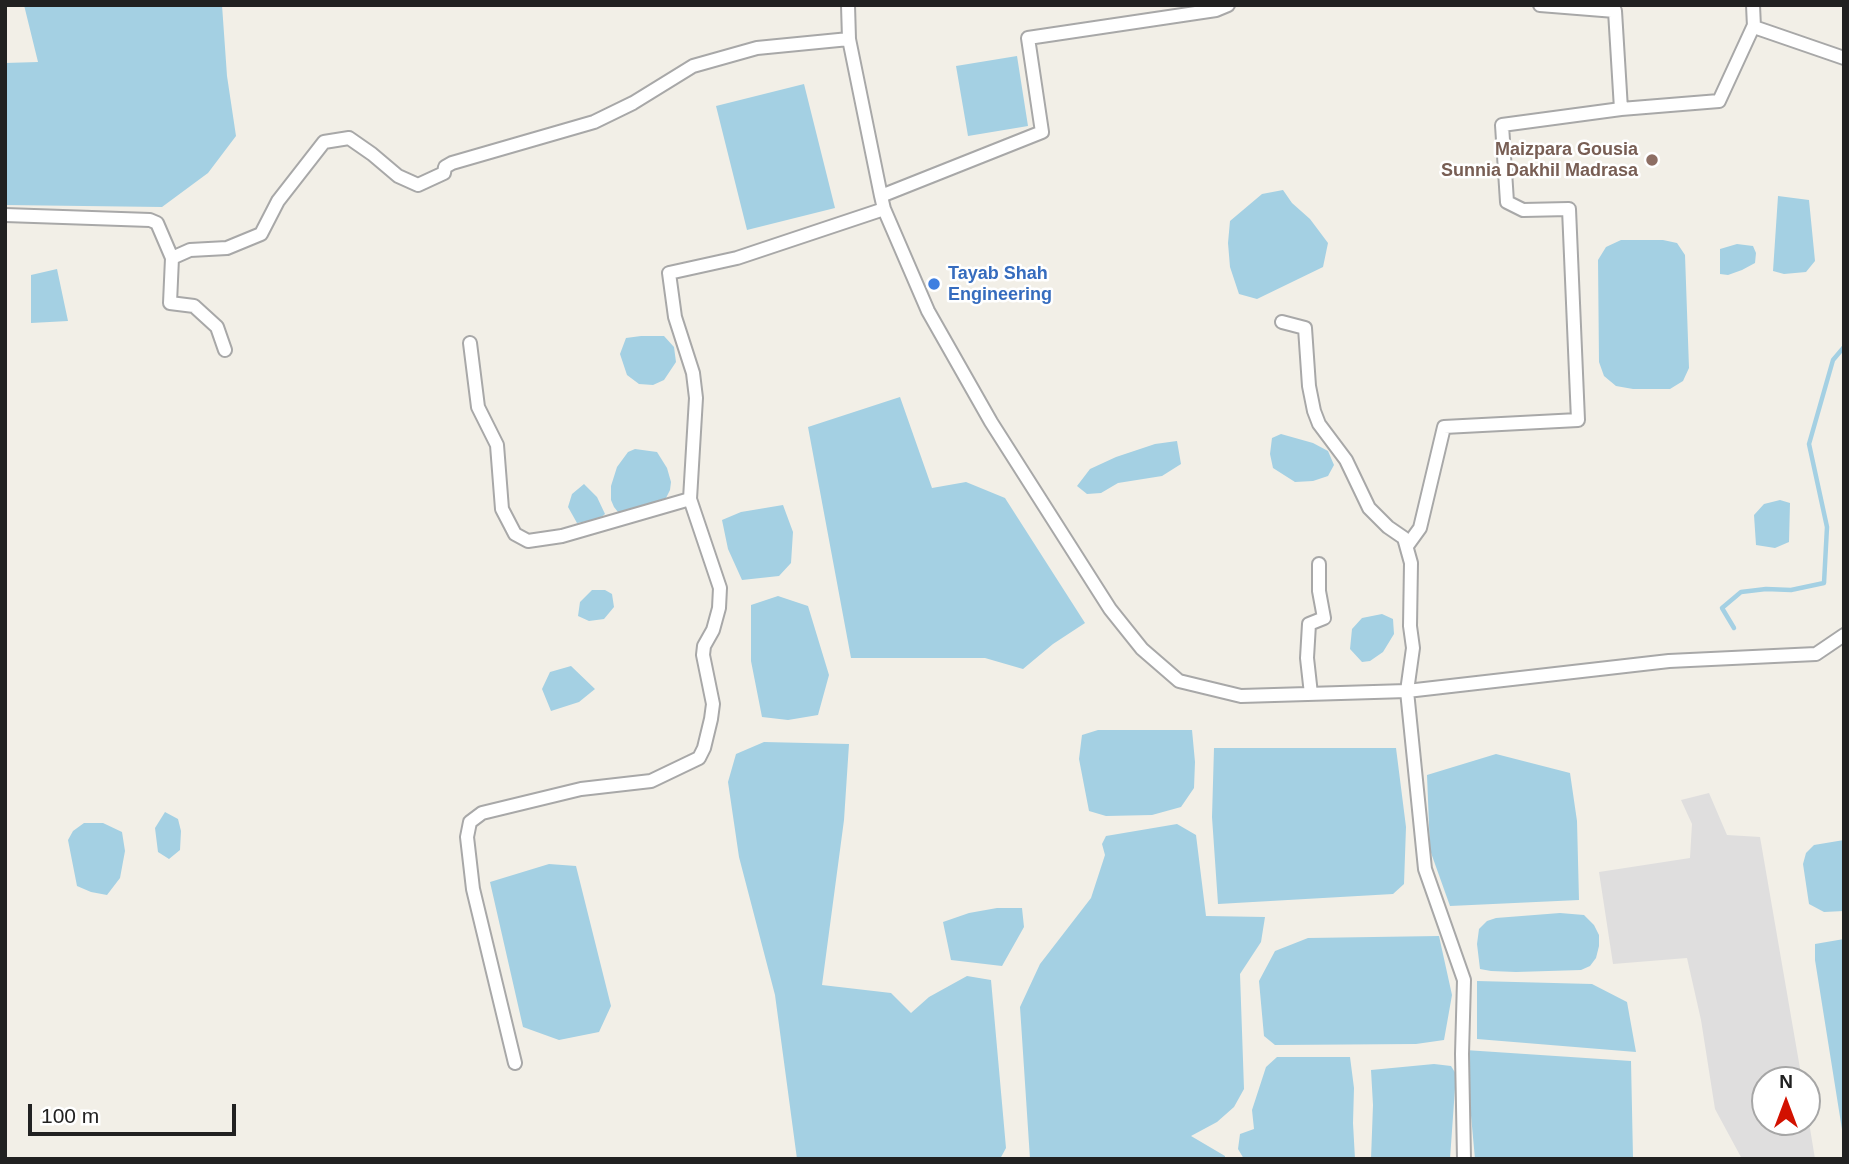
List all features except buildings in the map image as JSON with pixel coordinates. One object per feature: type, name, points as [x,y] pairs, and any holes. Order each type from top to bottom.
[{"type":"street","points":[[848,5],[849,39],[882,203],[928,311],[991,422],[1103,597],[1142,649],[1179,681],[1241,696],[1407,691],[1669,661],[1816,654],[1844,635]]},
{"type":"street","points":[[1540,5],[1614,8],[1621,108]]},
{"type":"street","points":[[1407,546],[1420,528],[1444,427],[1578,420],[1569,209],[1523,211],[1507,202],[1502,125],[1621,108],[1719,101],[1754,26],[1753,5]]},
{"type":"street","points":[[515,1063],[473,889],[467,836],[470,822],[482,813],[581,789],[651,781],[699,758],[713,709],[712,690],[703,656],[704,646],[713,630],[719,608],[720,588],[690,499],[696,398],[693,373],[675,317],[669,274],[737,258],[882,203],[1042,132],[1028,38],[1220,7]]},
{"type":"street","points":[[1754,26],[1844,58]]},
{"type":"street","points":[[172,258],[190,250],[227,248],[261,234],[278,201],[324,142],[349,138],[372,153],[398,176],[418,185],[443,173],[445,167],[452,163],[594,122],[633,103],[693,66],[757,48],[849,39]]},
{"type":"street","points":[[5,215],[154,221],[172,258],[170,303],[194,306],[217,327],[225,350]]},
{"type":"street","points":[[1282,322],[1305,328],[1309,386],[1319,424],[1346,460],[1369,508],[1404,538],[1411,563],[1410,626],[1413,648],[1407,691],[1425,869],[1464,980],[1464,1159]]},
{"type":"street","points":[[470,343],[478,407],[497,445],[502,509],[515,534],[528,541],[562,536],[690,499]]},
{"type":"street","points":[[1311,694],[1307,658],[1309,624],[1324,618],[1319,591],[1319,564]]},
{"type":"shaded area","points":[[1709,793],[1727,835],[1760,837],[1800,1066],[1751,1066],[1751,1136],[1811,1136],[1815,1159],[1742,1159],[1715,1109],[1701,1020],[1687,958],[1613,964],[1599,872],[1690,858],[1692,824],[1681,800]]},
{"type":"water","points":[[24,5],[222,5],[227,76],[236,136],[208,173],[162,207],[5,205],[5,63],[38,62]]},
{"type":"water","points":[[1017,56],[1028,126],[968,136],[956,66]]},
{"type":"water","points":[[804,84],[835,208],[747,230],[716,106]]},
{"type":"water","points":[[1283,190],[1328,243],[1323,267],[1257,299],[1239,294],[1230,267],[1230,221],[1262,194]]},
{"type":"water","points":[[1778,196],[1809,200],[1815,261],[1806,272],[1784,274],[1773,271]]},
{"type":"water","points":[[1621,240],[1663,240],[1677,243],[1685,255],[1689,368],[1683,381],[1670,389],[1616,386],[1604,376],[1599,362],[1598,260],[1606,247]]},
{"type":"water","points":[[1737,244],[1753,246],[1756,253],[1755,263],[1728,275],[1720,274],[1720,249]]},
{"type":"water","points":[[57,269],[68,321],[31,323],[31,275]]},
{"type":"water","points":[[664,336],[674,347],[676,362],[664,380],[653,385],[639,384],[627,375],[620,354],[626,338]]},
{"type":"water","points":[[900,397],[932,488],[966,482],[1005,498],[1085,623],[1053,644],[1023,669],[985,658],[851,658],[808,427]]},
{"type":"water","points":[[1281,434],[1313,443],[1328,451],[1334,465],[1328,476],[1313,481],[1295,482],[1273,468],[1270,454],[1272,438]]},
{"type":"water","points":[[1177,441],[1181,464],[1162,476],[1118,483],[1101,493],[1087,494],[1077,486],[1090,469],[1116,457],[1155,444]]},
{"type":"water","points":[[635,449],[657,452],[667,468],[671,482],[670,490],[661,503],[627,514],[618,512],[614,507],[611,486],[617,467],[628,452]]},
{"type":"water","points":[[584,484],[597,497],[605,514],[599,519],[577,523],[568,507],[572,494]]},
{"type":"water","points":[[1780,500],[1790,503],[1789,542],[1775,548],[1756,545],[1754,515],[1764,504]]},
{"type":"water","points":[[783,505],[793,532],[791,563],[779,576],[742,580],[728,549],[722,520],[741,512]]},
{"type":"water","points":[[592,590],[605,590],[612,594],[614,607],[604,619],[589,621],[578,616],[580,602]]},
{"type":"water","points":[[778,596],[808,606],[829,675],[818,715],[788,720],[762,717],[751,661],[751,605]]},
{"type":"water","points":[[1382,614],[1393,619],[1394,634],[1383,652],[1370,661],[1362,662],[1350,649],[1352,629],[1362,618]]},
{"type":"water","points":[[571,666],[595,689],[579,702],[551,711],[542,689],[550,672]]},
{"type":"water","points":[[1098,730],[1192,730],[1194,788],[1181,807],[1152,815],[1106,816],[1089,811],[1079,759],[1082,735]]},
{"type":"water","points":[[764,742],[849,744],[844,820],[822,985],[891,993],[911,1013],[929,997],[967,976],[991,980],[1006,1148],[1000,1159],[797,1159],[775,995],[739,857],[728,782],[736,754]]},
{"type":"water","points":[[1214,748],[1396,748],[1406,827],[1404,884],[1393,894],[1218,904],[1212,817]]},
{"type":"water","points":[[1496,754],[1570,773],[1577,821],[1579,900],[1450,906],[1430,850],[1427,775]]},
{"type":"water","points":[[165,812],[178,819],[181,831],[180,850],[169,859],[158,852],[155,828]]},
{"type":"water","points":[[84,823],[103,823],[122,832],[125,851],[120,878],[107,895],[77,886],[68,840],[73,831]]},
{"type":"water","points":[[1177,824],[1196,835],[1206,916],[1265,917],[1261,942],[1240,974],[1244,1089],[1234,1107],[1217,1122],[1191,1136],[1225,1156],[1225,1159],[1030,1159],[1020,1007],[1040,964],[1091,898],[1105,855],[1102,844],[1106,836]]},
{"type":"water","points":[[1844,840],[1844,911],[1824,912],[1809,904],[1803,864],[1806,853],[1814,845]]},
{"type":"water","points":[[549,864],[576,866],[611,1006],[599,1032],[559,1040],[523,1027],[490,882]]},
{"type":"water","points":[[997,908],[1022,908],[1024,927],[1002,966],[951,960],[943,922],[969,913]]},
{"type":"water","points":[[1560,913],[1584,915],[1594,925],[1599,935],[1599,946],[1596,958],[1590,966],[1581,970],[1516,972],[1480,969],[1477,944],[1479,929],[1487,921]]},
{"type":"water","points":[[1439,936],[1452,995],[1444,1040],[1416,1044],[1275,1045],[1264,1036],[1259,981],[1275,951],[1308,938]]},
{"type":"water","points":[[1844,939],[1844,1142],[1815,960],[1815,944]]},
{"type":"water","points":[[1477,981],[1592,984],[1627,1002],[1636,1052],[1477,1039]]},
{"type":"water","points":[[1465,1050],[1631,1061],[1633,1158],[1475,1159]]},
{"type":"water","points":[[1277,1057],[1350,1057],[1354,1088],[1355,1159],[1244,1159],[1238,1149],[1240,1134],[1254,1129],[1252,1110],[1266,1067]]},
{"type":"water","points":[[1434,1064],[1451,1066],[1456,1074],[1450,1159],[1371,1159],[1371,1070]]},
{"type":"waterway","points":[[1734,628],[1722,608],[1741,592],[1791,590],[1824,583],[1827,527],[1809,444],[1833,360],[1844,347]]},
{"type":"place","name":"Maizpara Gousia Sunnia Dakhil Madrasa","points":[[1652,160]]},
{"type":"place","name":"Tayab Shah Engineering","points":[[934,284]]}]
